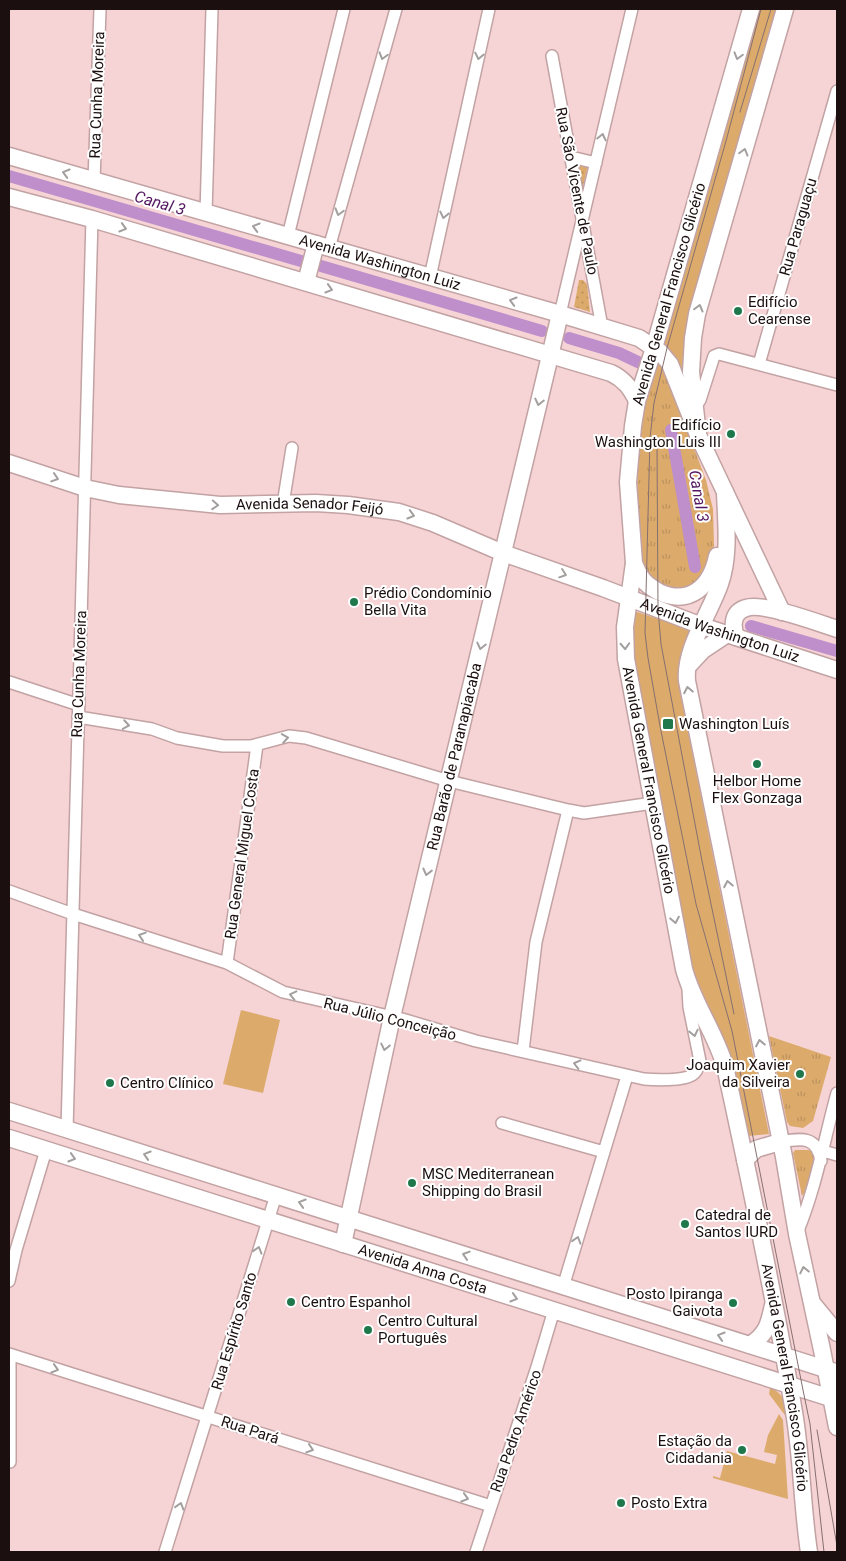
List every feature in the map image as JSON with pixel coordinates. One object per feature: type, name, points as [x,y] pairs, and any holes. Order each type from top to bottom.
[{"type":"main road","name":"Avenida General Francisco Glicério","points":[[752,9],[637,401],[628,482],[634,564],[625,627],[625,653],[688,985],[722,1054],[745,1160],[789,1385],[798,1446],[809,1552]]},
{"type":"main road","points":[[782,612],[698,435],[691,372],[694,328],[697,314],[785,9]]},
{"type":"main road","name":"Avenida Washington Luiz","points":[[9,156],[639,338],[665,357],[670,364],[698,435]]},
{"type":"main road","points":[[9,196],[306,282],[617,376],[628,385],[637,401]]},
{"type":"main road","points":[[306,282],[322,246]]},
{"type":"main road","name":"Rua Barão de Paranapiacaba","points":[[343,1244],[392,1017],[560,314]]},
{"type":"main road","name":"Avenida Senador Feijó","points":[[9,463],[85,488],[119,495],[220,505],[348,504],[399,512],[434,523],[503,552],[603,588]]},
{"type":"main road","points":[[725,492],[726,553],[724,567],[720,583],[699,619],[686,669],[688,690],[811,1302],[832,1371],[837,1427]]},
{"type":"main road","points":[[634,564],[641,578],[651,588],[671,596],[692,594],[704,585],[713,571],[725,517]]},
{"type":"main road","name":"Avenida Washington Luiz","points":[[603,588],[629,598],[699,619],[732,636],[837,670]]},
{"type":"main road","points":[[686,669],[703,650],[732,636],[733,624],[737,614],[740,610],[747,607],[754,606],[782,612],[837,629]]},
{"type":"main road","name":"Avenida Anna Costa","points":[[9,1111],[832,1371]]},
{"type":"main road","name":"Avenida Anna Costa","points":[[9,1138],[835,1400]]},
{"type":"main road","points":[[745,1160],[756,1149],[780,1142]]},
{"type":"main road","points":[[554,1310],[559,1301],[567,1295],[579,1296],[604,1304],[615,1303]]},
{"type":"main road","points":[[811,1302],[837,1333]]},
{"type":"main road","points":[[750,1345],[766,1332],[774,1303]]},
{"type":"street","name":"Rua Cunha Moreira","points":[[94,181],[100,9]]},
{"type":"street","points":[[206,212],[212,9]]},
{"type":"street","points":[[288,236],[344,9]]},
{"type":"street","points":[[322,246],[396,9]]},
{"type":"street","points":[[430,277],[489,9]]},
{"type":"street","name":"Rua Barão de Paranapiacaba","points":[[560,314],[632,9]]},
{"type":"street","name":"Rua São Vicente de Paulo","points":[[552,56],[602,327]]},
{"type":"street","name":"Rua Paraguaçu","points":[[759,364],[837,91]]},
{"type":"street","points":[[571,157],[596,163]]},
{"type":"street","name":"Rua Cunha Moreira","points":[[67,1130],[92,219]]},
{"type":"street","points":[[570,269],[577,267],[592,269]]},
{"type":"street","points":[[695,407],[700,400],[712,360],[716,354],[837,384]]},
{"type":"street","points":[[283,504],[292,448]]},
{"type":"street","points":[[9,682],[79,705]]},
{"type":"street","points":[[78,717],[152,729],[177,738],[223,746],[257,745],[289,736],[306,738],[449,781],[584,813],[653,803]]},
{"type":"street","name":"Rua General Miguel Costa","points":[[227,964],[257,745]]},
{"type":"street","points":[[523,1051],[536,942],[568,810]]},
{"type":"street","name":"Rua Júlio Conceição","points":[[9,892],[227,964],[283,992],[392,1017],[476,1041],[644,1079],[664,1080],[688,1077],[697,1071],[700,1061],[688,1007],[688,985]]},
{"type":"street","points":[[563,1286],[627,1076]]},
{"type":"street","points":[[797,1234],[807,1210],[837,1093]]},
{"type":"street","points":[[502,1123],[604,1152]]},
{"type":"street","points":[[780,1142],[800,1140],[813,1143],[822,1156]]},
{"type":"street","points":[[9,1281],[16,1250],[46,1150]]},
{"type":"street","points":[[822,1156],[837,1155]]},
{"type":"street","name":"Rua Espírito Santo","points":[[165,1552],[276,1195]]},
{"type":"street","name":"Rua Pedro Américo","points":[[476,1552],[554,1310]]},
{"type":"street","points":[[10,1355],[10,1462]]},
{"type":"street","name":"Rua Pará","points":[[10,1355],[491,1506]]},
{"type":"green space","points":[[757,9],[781,9],[682,375],[672,354],[662,343]]},
{"type":"green space","points":[[577,163],[588,165],[582,191]]},
{"type":"green space","points":[[579,280],[583,280],[587,284],[590,312],[574,307]]},
{"type":"green space","points":[[656,363],[659,363],[665,371],[706,480],[713,509],[714,545],[709,570],[686,590],[664,586],[650,578],[642,563],[638,522],[640,427],[641,414]]},
{"type":"green space","points":[[634,611],[692,630],[680,665],[679,687],[769,1134],[748,1136],[731,1055],[693,971],[632,647]]},
{"type":"green space","points":[[241,1010],[280,1020],[263,1093],[223,1084]]},
{"type":"green space","points":[[769,1036],[831,1057],[813,1121],[803,1128],[790,1126],[787,1122]]},
{"type":"green space","points":[[795,1150],[809,1150],[813,1153],[813,1163],[805,1192],[802,1196],[793,1153]]},
{"type":"green space","points":[[770,1388],[781,1396],[785,1404],[787,1418],[769,1394]]},
{"type":"green space","points":[[779,1414],[783,1420],[788,1499],[713,1478],[713,1476],[720,1478],[727,1451],[775,1464],[777,1455],[764,1452],[768,1435]]},
{"type":"waterway","name":"Canal 3","points":[[9,176],[301,261]]},
{"type":"waterway","name":"Canal 3","points":[[321,266],[542,331]]},
{"type":"waterway","name":"Canal 3","points":[[569,338],[619,353],[638,362]]},
{"type":"waterway","name":"Canal 3","points":[[671,430],[695,567]]},
{"type":"waterway","name":"Canal 3","points":[[751,626],[837,651]]},
{"type":"tram line","points":[[761,9],[726,141],[667,348],[654,403],[650,438],[645,633],[660,726],[696,904],[732,1031],[810,1424],[824,1552]]},
{"type":"tram line","points":[[740,112],[771,9]]},
{"type":"tram line","points":[[657,443],[658,609],[661,644],[702,861],[734,1014]]},
{"type":"tram line","points":[[817,1430],[837,1546]]},
{"type":"place","name":"Edifício Cearense","points":[[738,311]]},
{"type":"place","name":"Edifício Washington Luis III","points":[[731,434]]},
{"type":"place","name":"Prédio Condomínio Bella Vita","points":[[354,602]]},
{"type":"place","name":"Washington Luís","points":[[668,724]]},
{"type":"place","name":"Helbor Home Flex Gonzaga","points":[[757,764]]},
{"type":"place","name":"Joaquim Xavier da Silveira","points":[[800,1074]]},
{"type":"place","name":"Centro Clínico","points":[[110,1083]]},
{"type":"place","name":"MSC Mediterranean Shipping do Brasil","points":[[412,1183]]},
{"type":"place","name":"Catedral de Santos IURD","points":[[685,1224]]},
{"type":"place","name":"Centro Espanhol","points":[[291,1302]]},
{"type":"place","name":"Posto Ipiranga Gaivota","points":[[733,1303]]},
{"type":"place","name":"Centro Cultural Português","points":[[368,1330]]},
{"type":"place","name":"Estação da Cidadania","points":[[742,1450]]},
{"type":"place","name":"Posto Extra","points":[[621,1503]]}]
